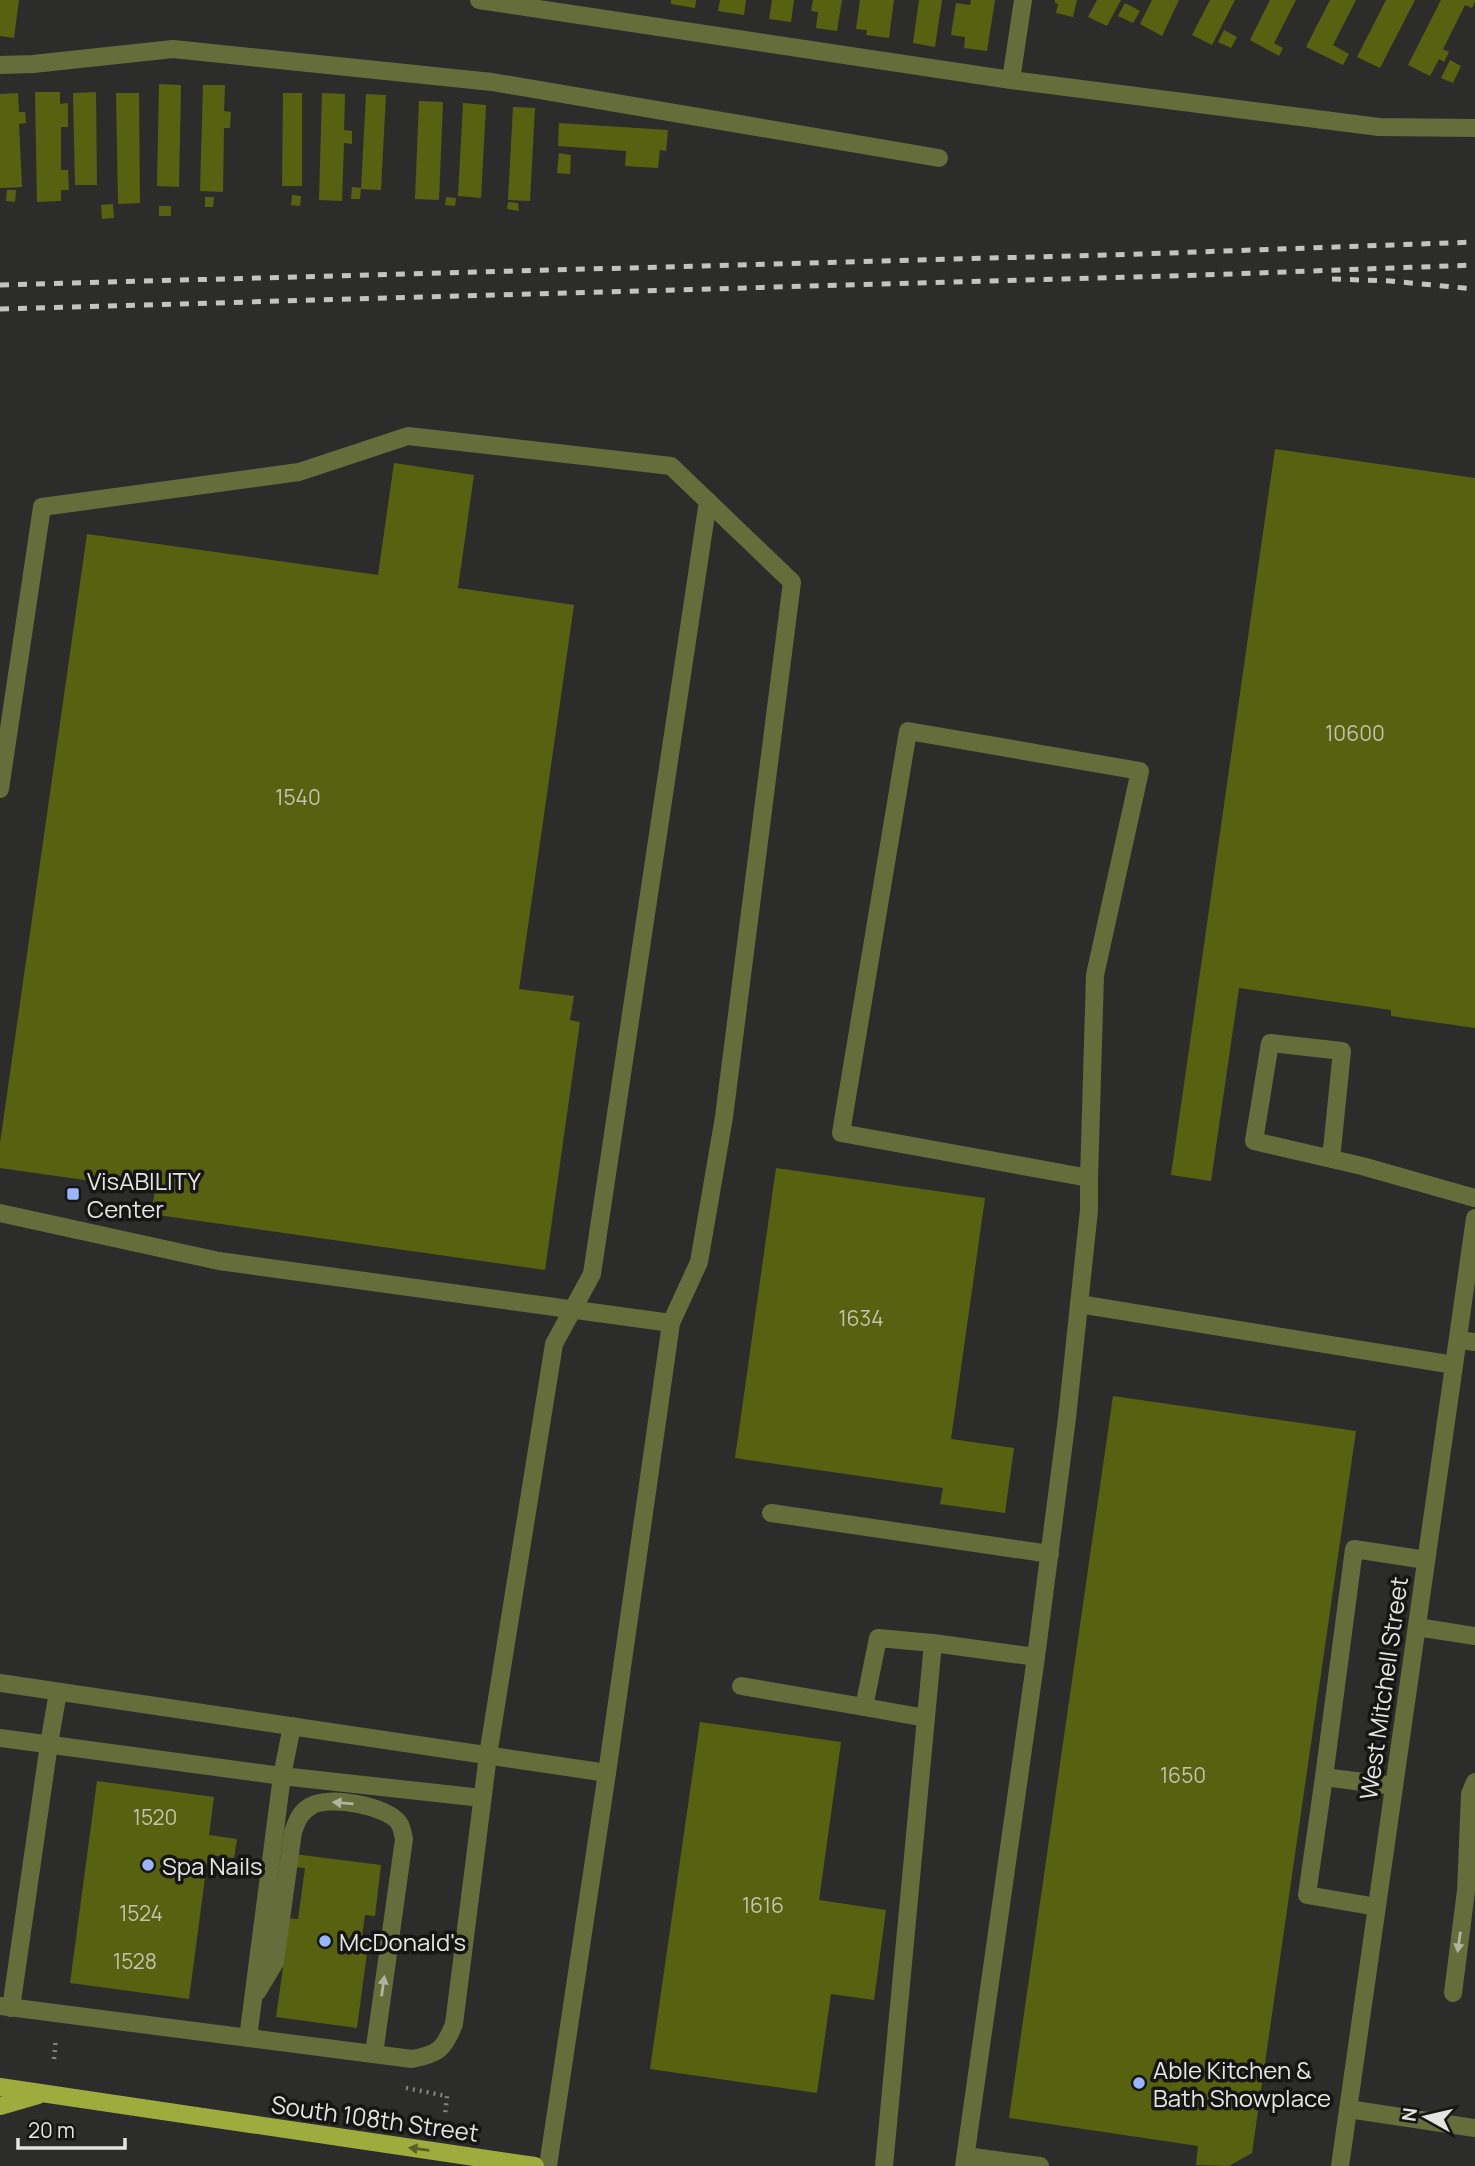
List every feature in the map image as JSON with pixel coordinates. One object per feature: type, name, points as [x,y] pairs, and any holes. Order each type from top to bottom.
[{"type":"main road","name":"South 108th Street","points":[[0,2087],[535,2166]]},
{"type":"main road","points":[[0,2106],[45,2094]]},
{"type":"street","points":[[479,0],[1011,80],[1379,127],[1475,128]]},
{"type":"street","points":[[1011,80],[1023,0]]},
{"type":"street","points":[[0,65],[173,50],[492,82],[939,158]]},
{"type":"street","points":[[0,789],[42,508],[299,472],[408,436],[671,466],[792,582],[724,1117],[699,1262],[671,1323],[548,2166]]},
{"type":"street","points":[[58,1692],[6,2007],[412,2059],[433,2055],[446,2044],[454,2024],[488,1755],[554,1344],[592,1274],[708,501]]},
{"type":"street","points":[[1040,2166],[965,2161],[1037,1657],[1079,1304],[1090,1178],[1095,975],[1140,771],[908,731],[841,1133],[1090,1178]]},
{"type":"street","points":[[1331,1159],[1342,1051],[1270,1043],[1254,1141],[1475,1198]]},
{"type":"street","points":[[0,1213],[219,1261],[671,1323]]},
{"type":"street","name":"West Mitchell Street","points":[[1340,2166],[1454,1366],[1466,1341],[1475,1218]]},
{"type":"street","points":[[1079,1304],[1454,1366]]},
{"type":"street","points":[[771,1513],[1050,1554]]},
{"type":"street","points":[[1377,1907],[1307,1895],[1354,1549],[1426,1560]]},
{"type":"street","points":[[1417,1628],[1475,1636]]},
{"type":"street","points":[[864,1707],[878,1638],[1037,1657]]},
{"type":"street","points":[[884,2166],[933,1643]]},
{"type":"street","points":[[0,1683],[607,1773]]},
{"type":"street","points":[[741,1686],[926,1718]]},
{"type":"street","points":[[248,2038],[282,1776],[292,1726]]},
{"type":"street","points":[[0,1738],[282,1776],[482,1798]]},
{"type":"street","points":[[1324,1777],[1394,1786]]},
{"type":"street","points":[[1452,1993],[1466,1891],[1472,1818],[1470,1794],[1475,1782]]},
{"type":"street","points":[[253,1998],[275,1962],[293,1832],[299,1815],[313,1804],[335,1802],[387,1812],[399,1823],[404,1839],[374,2054]]},
{"type":"street","points":[[1348,2109],[1475,2128]]},
{"type":"path","points":[[54,2059],[58,2030]]},
{"type":"building","points":[[0,0],[19,0],[14,38],[0,36]]},
{"type":"building","points":[[671,0],[696,0],[695,8],[671,4]]},
{"type":"building","points":[[720,0],[746,0],[744,15],[718,11]]},
{"type":"building","points":[[772,0],[794,0],[791,22],[769,19]]},
{"type":"building","points":[[813,0],[842,0],[837,31],[816,28],[818,12],[811,11]]},
{"type":"building","points":[[860,0],[894,0],[889,38],[866,35],[867,30],[856,29]]},
{"type":"building","points":[[919,0],[942,0],[935,47],[913,43]]},
{"type":"building","points":[[971,0],[995,0],[987,51],[964,48],[965,37],[951,35],[956,3],[970,5]]},
{"type":"building","points":[[1055,0],[1077,0],[1073,17],[1056,13],[1058,4]]},
{"type":"building","points":[[1097,0],[1121,0],[1107,26],[1088,17]]},
{"type":"building","points":[[1152,0],[1179,0],[1162,36],[1140,24]]},
{"type":"building","points":[[1210,0],[1235,0],[1212,45],[1192,35]]},
{"type":"building","points":[[1270,0],[1296,0],[1274,43],[1283,48],[1279,56],[1250,40]]},
{"type":"building","points":[[1330,0],[1356,0],[1333,45],[1349,54],[1343,65],[1306,47]]},
{"type":"building","points":[[1386,0],[1415,0],[1380,68],[1357,57]]},
{"type":"building","points":[[1441,0],[1475,2],[1472,8],[1465,5],[1443,49],[1449,52],[1444,62],[1439,59],[1430,76],[1408,65]]},
{"type":"building","points":[[1125,3],[1140,11],[1133,23],[1118,16]]},
{"type":"building","points":[[1224,30],[1237,37],[1231,48],[1218,42]]},
{"type":"building","points":[[1450,60],[1461,66],[1453,83],[1441,78]]},
{"type":"building","points":[[159,84],[181,85],[179,187],[157,186]]},
{"type":"building","points":[[203,85],[225,85],[224,111],[231,112],[230,128],[224,128],[223,192],[200,191]]},
{"type":"building","points":[[35,92],[60,92],[60,104],[68,103],[68,127],[61,127],[61,170],[68,170],[69,190],[61,190],[61,201],[37,202]]},
{"type":"building","points":[[96,92],[97,185],[75,185],[73,93]]},
{"type":"building","points":[[18,93],[19,112],[25,112],[26,123],[19,124],[22,187],[0,188],[0,94]]},
{"type":"building","points":[[116,93],[139,93],[140,203],[118,204]]},
{"type":"building","points":[[283,93],[302,93],[302,186],[282,186]]},
{"type":"building","points":[[322,93],[345,94],[344,130],[352,131],[352,144],[344,143],[342,201],[319,200]]},
{"type":"building","points":[[366,94],[386,95],[381,190],[361,189]]},
{"type":"building","points":[[419,101],[443,102],[439,200],[415,199]]},
{"type":"building","points":[[463,103],[486,105],[481,198],[458,196]]},
{"type":"building","points":[[513,107],[535,108],[530,201],[508,200]]},
{"type":"building","points":[[559,123],[668,130],[666,151],[660,150],[658,168],[625,166],[626,151],[558,146]]},
{"type":"building","points":[[559,153],[571,155],[570,174],[557,173]]},
{"type":"building","points":[[352,187],[361,188],[360,199],[351,199]]},
{"type":"building","points":[[7,190],[16,190],[15,202],[6,201]]},
{"type":"building","points":[[292,195],[301,196],[300,206],[291,205]]},
{"type":"building","points":[[205,197],[214,197],[213,207],[205,207]]},
{"type":"building","points":[[446,197],[456,198],[455,206],[445,205]]},
{"type":"building","points":[[508,202],[518,203],[519,211],[507,209]]},
{"type":"building","points":[[113,204],[114,218],[102,219],[101,205]]},
{"type":"building","points":[[159,206],[171,206],[171,216],[159,216]]},
{"type":"building","points":[[1275,449],[1475,478],[1475,1028],[1391,1016],[1391,1010],[1239,988],[1211,1181],[1171,1175]]},
{"type":"building","points":[[394,463],[474,475],[458,588],[574,605],[519,989],[574,996],[570,1020],[580,1022],[545,1270],[151,1214],[155,1190],[0,1168],[0,1143],[87,534],[378,575]]},
{"type":"building","points":[[776,1168],[985,1198],[951,1439],[1014,1448],[1005,1513],[940,1504],[943,1488],[735,1458]]},
{"type":"building","points":[[1113,1396],[1356,1431],[1252,2153],[1229,2166],[1196,2165],[1198,2146],[1009,2118]]},
{"type":"building","points":[[700,1722],[841,1742],[819,1900],[886,1910],[874,2000],[831,1994],[817,2093],[650,2069]]},
{"type":"building","points":[[97,1781],[214,1797],[209,1835],[237,1839],[234,1858],[208,1855],[189,1999],[70,1983]]},
{"type":"building","name":"McDonald's","points":[[294,1854],[381,1865],[375,1916],[365,1915],[362,1937],[369,1938],[357,2028],[276,2017],[286,1946],[284,1918],[298,1919],[305,1868],[292,1867]]},
{"type":"railway","points":[[0,285],[1141,254],[1475,242]]},
{"type":"railway","points":[[0,309],[1475,265]]},
{"type":"railway","points":[[1332,279],[1475,289]]},
{"type":"place","name":"VisABILITY Center","points":[[73,1194]]},
{"type":"place","name":"Spa Nails","points":[[148,1865]]},
{"type":"place","name":"McDonald's","points":[[325,1941]]},
{"type":"place","name":"Able Kitchen & Bath Showplace","points":[[1139,2083]]}]
